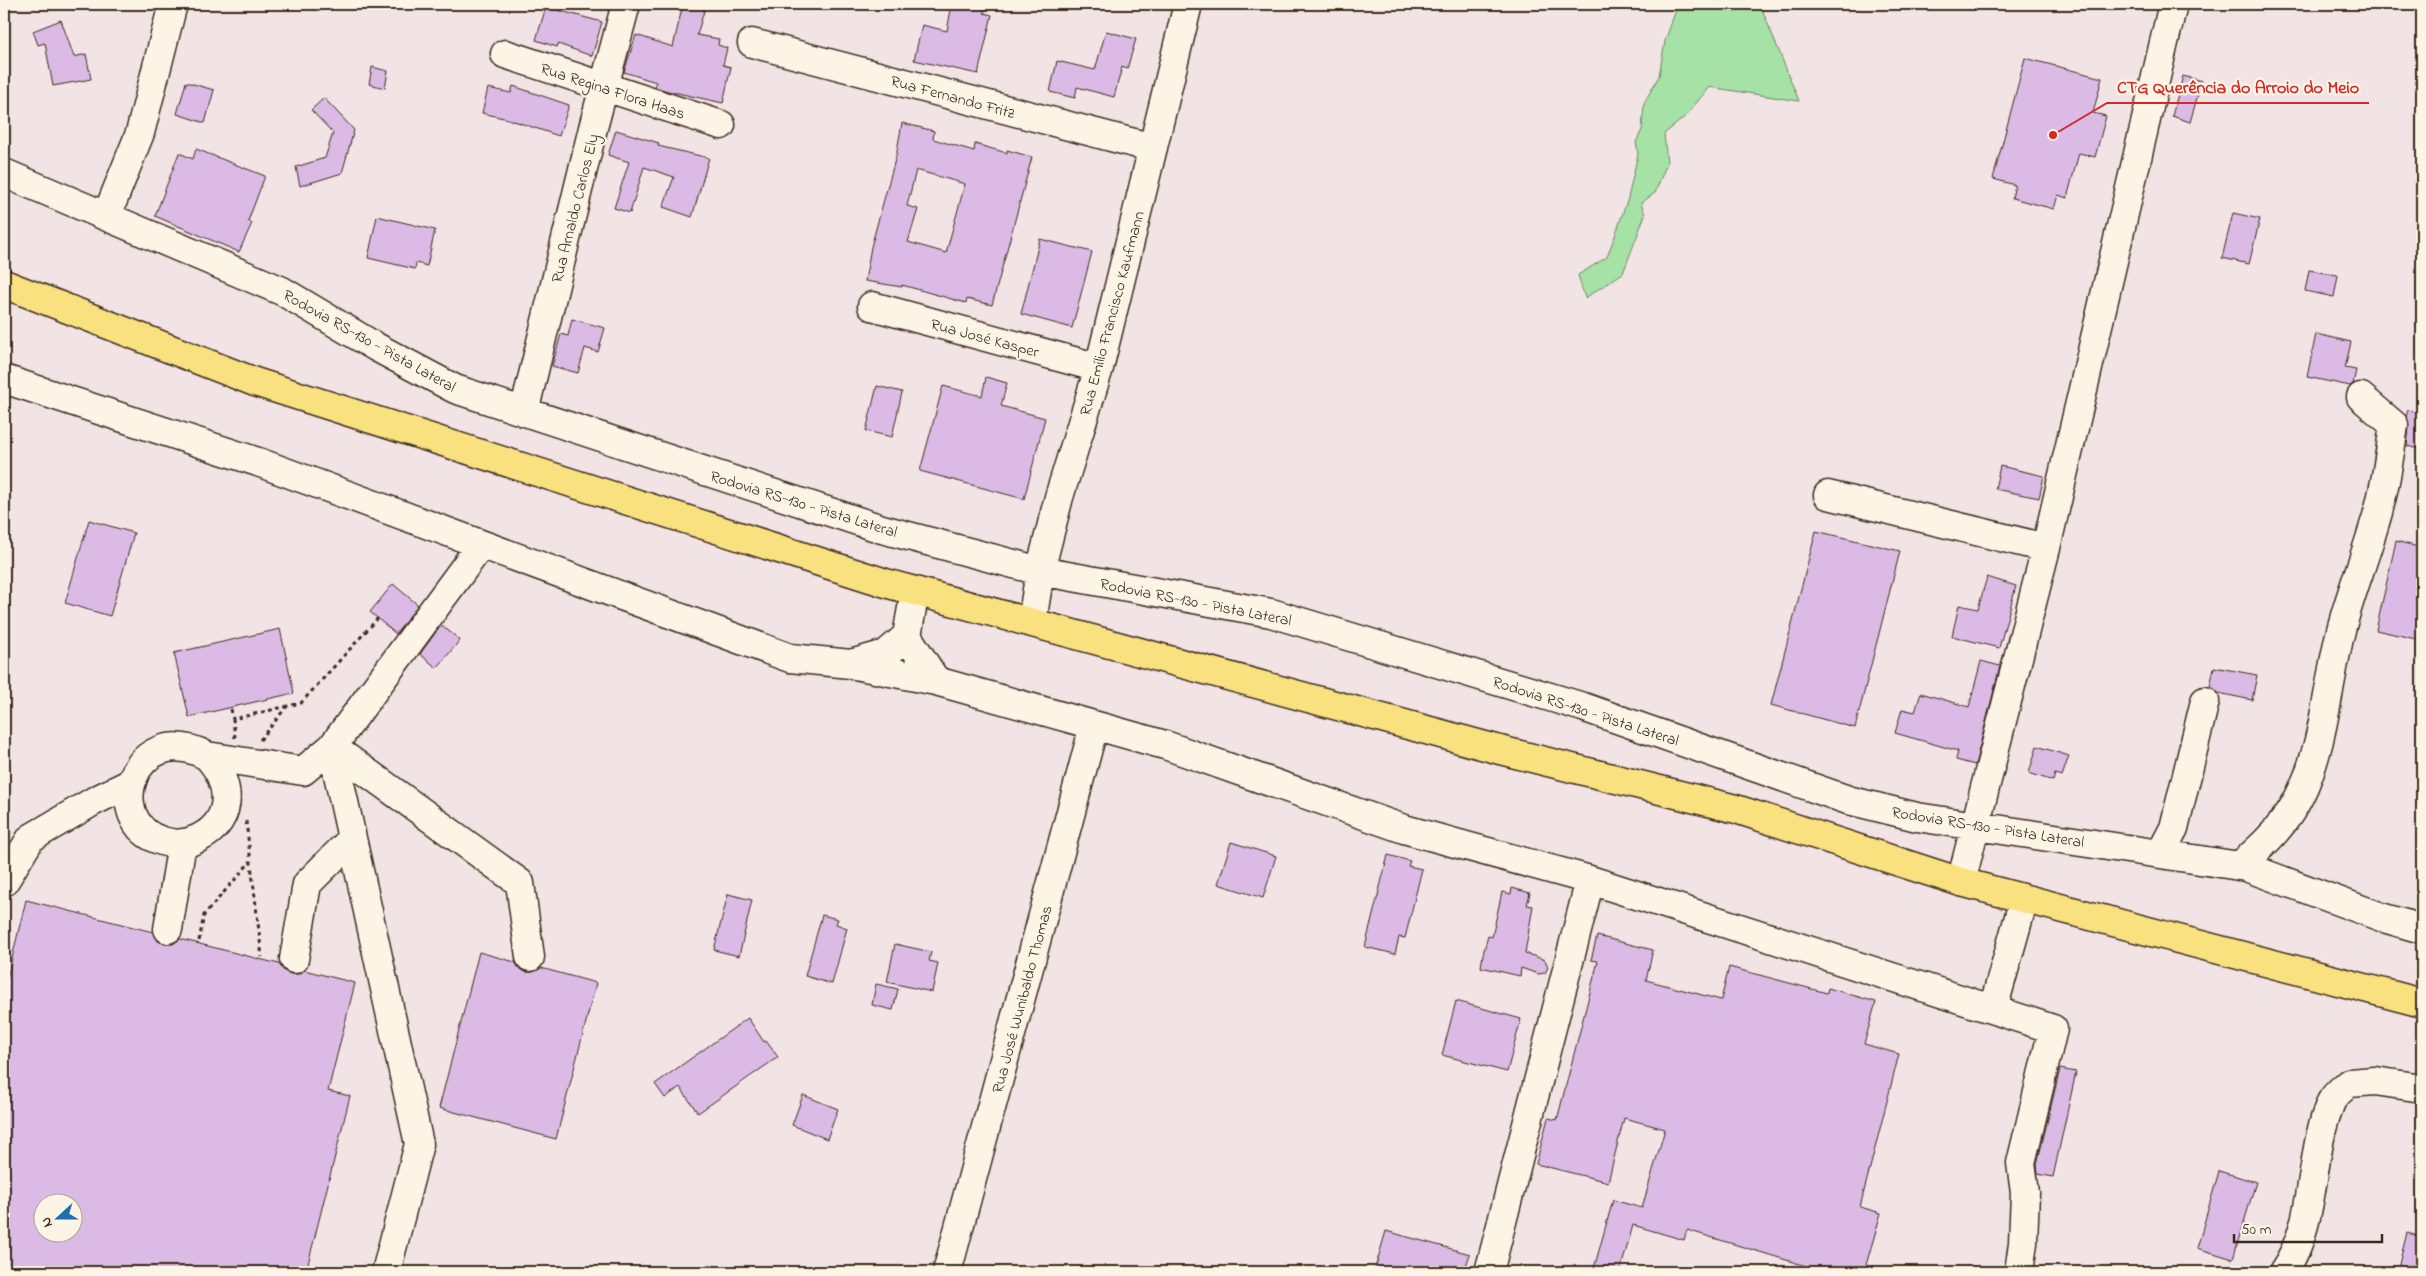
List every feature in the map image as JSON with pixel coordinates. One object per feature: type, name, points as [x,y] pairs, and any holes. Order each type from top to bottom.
[{"type":"main road","points":[[4,284],[255,382],[915,592],[1032,622],[1500,750],[1736,809],[1961,882],[2422,1003]]},
{"type":"street","points":[[107,215],[140,133],[173,4]]},
{"type":"street","name":"Rua Arnaldo Carlos Ely","points":[[524,412],[626,4]]},
{"type":"street","name":"Rua Emílio Francisco Kaufmann","points":[[1032,622],[1040,571],[1059,497],[1099,368],[1188,4]]},
{"type":"street","points":[[1961,882],[2046,548],[2173,4]]},
{"type":"street","name":"Rua Fernando Fritz","points":[[752,43],[1154,148]]},
{"type":"street","name":"Rua Regina Flora Haas","points":[[505,54],[721,125]]},
{"type":"street","name":"Rodovia RS-130 - Pista Lateral","points":[[4,173],[107,215],[282,291],[376,347],[455,389],[882,529],[1040,571],[1271,613],[1583,707],[1848,800],[1917,817],[2239,866],[2384,918],[2422,929]]},
{"type":"street","name":"Rua José Kasper","points":[[872,306],[1099,368]]},
{"type":"street","points":[[4,379],[258,462],[790,658],[851,664],[936,681],[1165,745],[1404,829],[1590,880],[2053,1029],[2021,1163],[2025,1193],[2023,1243],[2019,1272]]},
{"type":"street","points":[[2239,866],[2277,832],[2300,795],[2316,752],[2342,629],[2360,565],[2374,528],[2388,464],[2394,425],[2360,397]]},
{"type":"street","points":[[1828,495],[2046,548]]},
{"type":"street","points":[[207,756],[218,768],[225,782],[227,798],[223,814],[215,828],[202,838],[182,843],[171,844],[155,839],[142,829],[133,815],[129,800],[131,784],[137,769],[148,757],[162,749],[177,747],[193,749],[207,756],[304,771],[332,747],[481,545]]},
{"type":"street","points":[[851,664],[886,654],[907,636],[915,592]]},
{"type":"street","points":[[907,636],[936,681]]},
{"type":"street","points":[[2161,853],[2174,828],[2205,701]]},
{"type":"street","name":"Rua José Wunibaldo Thomas","points":[[947,1272],[1094,726]]},
{"type":"street","points":[[332,747],[419,1144],[386,1272]]},
{"type":"street","points":[[332,747],[404,801],[520,883],[530,957]]},
{"type":"street","points":[[4,882],[31,838],[94,801],[131,784]]},
{"type":"street","points":[[294,958],[307,884],[352,839]]},
{"type":"street","points":[[168,928],[182,843]]},
{"type":"street","points":[[1489,1272],[1590,880]]},
{"type":"street","points":[[1993,1009],[2024,899]]},
{"type":"street","points":[[2282,1272],[2290,1262],[2309,1207],[2323,1129],[2331,1100],[2349,1083],[2375,1081],[2422,1088]]},
{"type":"path","points":[[242,762],[288,706]]},
{"type":"path","points":[[231,709],[233,719]]},
{"type":"path","points":[[199,941],[204,915],[251,861]]},
{"type":"green space","points":[[1678,4],[1760,4],[1799,101],[1709,87],[1686,116],[1664,134],[1667,163],[1655,193],[1641,203],[1645,215],[1623,273],[1585,298],[1578,275],[1607,257],[1616,233],[1628,198],[1638,154],[1636,142],[1642,130],[1644,103],[1659,76],[1665,41]]},
{"type":"building","points":[[683,4],[706,4],[697,35],[719,39],[718,45],[727,48],[723,65],[731,67],[723,103],[655,87],[656,82],[624,72],[636,35],[673,47]]},
{"type":"building","points":[[952,4],[986,4],[984,13],[992,15],[978,74],[914,60],[922,25],[947,31]]},
{"type":"building","points":[[546,7],[602,22],[592,56],[558,44],[557,47],[536,40]]},
{"type":"building","points":[[61,20],[74,57],[86,54],[91,79],[53,86],[45,43],[38,45],[33,31]]},
{"type":"building","points":[[1106,31],[1136,39],[1127,69],[1122,67],[1114,97],[1077,87],[1075,98],[1050,92],[1057,61],[1095,70]]},
{"type":"building","points":[[2025,58],[2102,78],[2093,113],[2106,116],[2095,157],[2079,153],[2067,198],[2058,195],[2054,209],[2012,198],[2015,185],[1993,179]]},
{"type":"building","points":[[372,67],[388,71],[385,88],[369,84]]},
{"type":"building","points":[[2183,76],[2202,81],[2190,122],[2172,116]]},
{"type":"building","points":[[186,82],[214,90],[205,123],[177,114]]},
{"type":"building","points":[[513,86],[569,105],[559,136],[508,119],[482,113],[488,88],[511,93]]},
{"type":"building","points":[[324,98],[354,130],[342,173],[300,186],[296,167],[325,158],[333,133],[311,110]]},
{"type":"building","points":[[902,123],[934,131],[933,139],[974,151],[975,144],[1007,153],[1007,150],[1032,157],[992,305],[967,299],[966,303],[902,285],[902,287],[865,281],[871,247],[896,156]],"holes":[[[916,170],[965,184],[946,253],[908,242],[918,209],[907,206]]]},
{"type":"building","points":[[616,130],[659,143],[658,146],[709,158],[692,217],[663,207],[674,177],[644,167],[630,213],[614,208],[629,162],[608,155]]},
{"type":"building","points":[[196,149],[265,176],[248,221],[252,223],[239,252],[155,216],[179,153],[193,159]]},
{"type":"building","points":[[2233,213],[2260,219],[2249,264],[2222,258]]},
{"type":"building","points":[[377,216],[435,230],[427,266],[416,263],[415,269],[368,258]]},
{"type":"building","points":[[1040,239],[1092,252],[1072,328],[1021,314]]},
{"type":"building","points":[[2309,270],[2338,275],[2334,297],[2305,291]]},
{"type":"building","points":[[572,319],[605,328],[598,352],[585,348],[578,373],[552,366],[561,334],[568,336]]},
{"type":"building","points":[[2316,334],[2351,342],[2345,368],[2356,370],[2353,384],[2350,386],[2307,377]]},
{"type":"building","points":[[986,377],[1007,383],[1001,406],[1045,418],[1024,499],[920,471],[943,386],[982,396]]},
{"type":"building","points":[[877,386],[902,392],[892,437],[866,431]]},
{"type":"building","points":[[2408,410],[2422,414],[2422,450],[2407,446],[2409,427],[2406,416]]},
{"type":"building","points":[[2000,466],[2044,476],[2039,498],[1995,489]]},
{"type":"building","points":[[89,520],[134,533],[110,616],[65,603]]},
{"type":"building","points":[[1816,531],[1900,551],[1855,728],[1771,705]]},
{"type":"building","points":[[2396,541],[2422,548],[2422,630],[2420,640],[2376,630]]},
{"type":"building","points":[[1987,577],[2016,586],[1999,648],[1952,636],[1959,605],[1978,609]]},
{"type":"building","points":[[393,584],[418,605],[396,634],[370,612]]},
{"type":"building","points":[[441,625],[460,640],[437,668],[420,654]]},
{"type":"building","points":[[280,629],[294,693],[189,717],[174,653]]},
{"type":"building","points":[[1981,661],[2000,666],[1975,765],[1956,760],[1958,751],[1895,733],[1902,709],[1915,712],[1921,693],[1969,707]]},
{"type":"building","points":[[2214,667],[2257,675],[2252,700],[2218,693],[2210,687]]},
{"type":"building","points":[[2037,746],[2069,756],[2062,776],[2055,774],[2053,781],[2029,773]]},
{"type":"building","points":[[1231,842],[1276,856],[1263,898],[1218,884]]},
{"type":"building","points":[[1388,855],[1410,861],[1408,866],[1422,869],[1405,938],[1399,937],[1395,954],[1365,947]]},
{"type":"building","points":[[1512,888],[1530,893],[1527,905],[1533,906],[1525,953],[1545,960],[1548,967],[1545,973],[1538,974],[1521,968],[1520,976],[1481,967],[1488,936],[1492,937],[1502,892],[1511,894]]},
{"type":"building","points":[[728,894],[752,900],[739,956],[714,950]]},
{"type":"building","points":[[26,900],[153,932],[158,941],[165,944],[173,944],[180,939],[279,964],[284,971],[291,974],[299,974],[304,970],[355,983],[328,1091],[350,1096],[306,1272],[4,1272],[4,991]]},
{"type":"building","points":[[822,915],[838,919],[836,924],[847,928],[832,984],[805,976]]},
{"type":"building","points":[[1597,936],[1653,950],[1646,980],[1721,1000],[1729,967],[1827,993],[1828,988],[1876,1002],[1864,1044],[1899,1054],[1860,1207],[1881,1213],[1864,1272],[1826,1272],[1687,1230],[1684,1240],[1633,1225],[1620,1272],[1593,1272],[1613,1200],[1642,1208],[1665,1129],[1624,1118],[1608,1182],[1536,1164],[1548,1118],[1557,1120],[1598,961],[1591,960]]},
{"type":"building","points":[[895,944],[931,952],[929,961],[938,963],[932,992],[887,982]]},
{"type":"building","points":[[479,952],[515,962],[525,972],[533,972],[541,968],[596,983],[556,1139],[439,1108]]},
{"type":"building","points":[[876,984],[898,989],[893,1010],[872,1005]]},
{"type":"building","points":[[1456,1001],[1521,1019],[1507,1072],[1442,1055]]},
{"type":"building","points":[[748,1018],[764,1042],[766,1041],[778,1057],[698,1113],[680,1087],[665,1098],[655,1084]]},
{"type":"building","points":[[2060,1069],[2076,1072],[2053,1177],[2038,1174],[2037,1164]]},
{"type":"building","points":[[803,1095],[838,1109],[827,1139],[792,1125]]},
{"type":"building","points":[[2219,1171],[2256,1182],[2233,1259],[2197,1248]]},
{"type":"building","points":[[1386,1231],[1470,1254],[1464,1272],[1374,1272]]},
{"type":"building","points":[[2407,1233],[2422,1237],[2422,1272],[2397,1272]]},
{"type":"place","name":"CTG Querência do Arroio do Meio","points":[[2053,135]]}]
